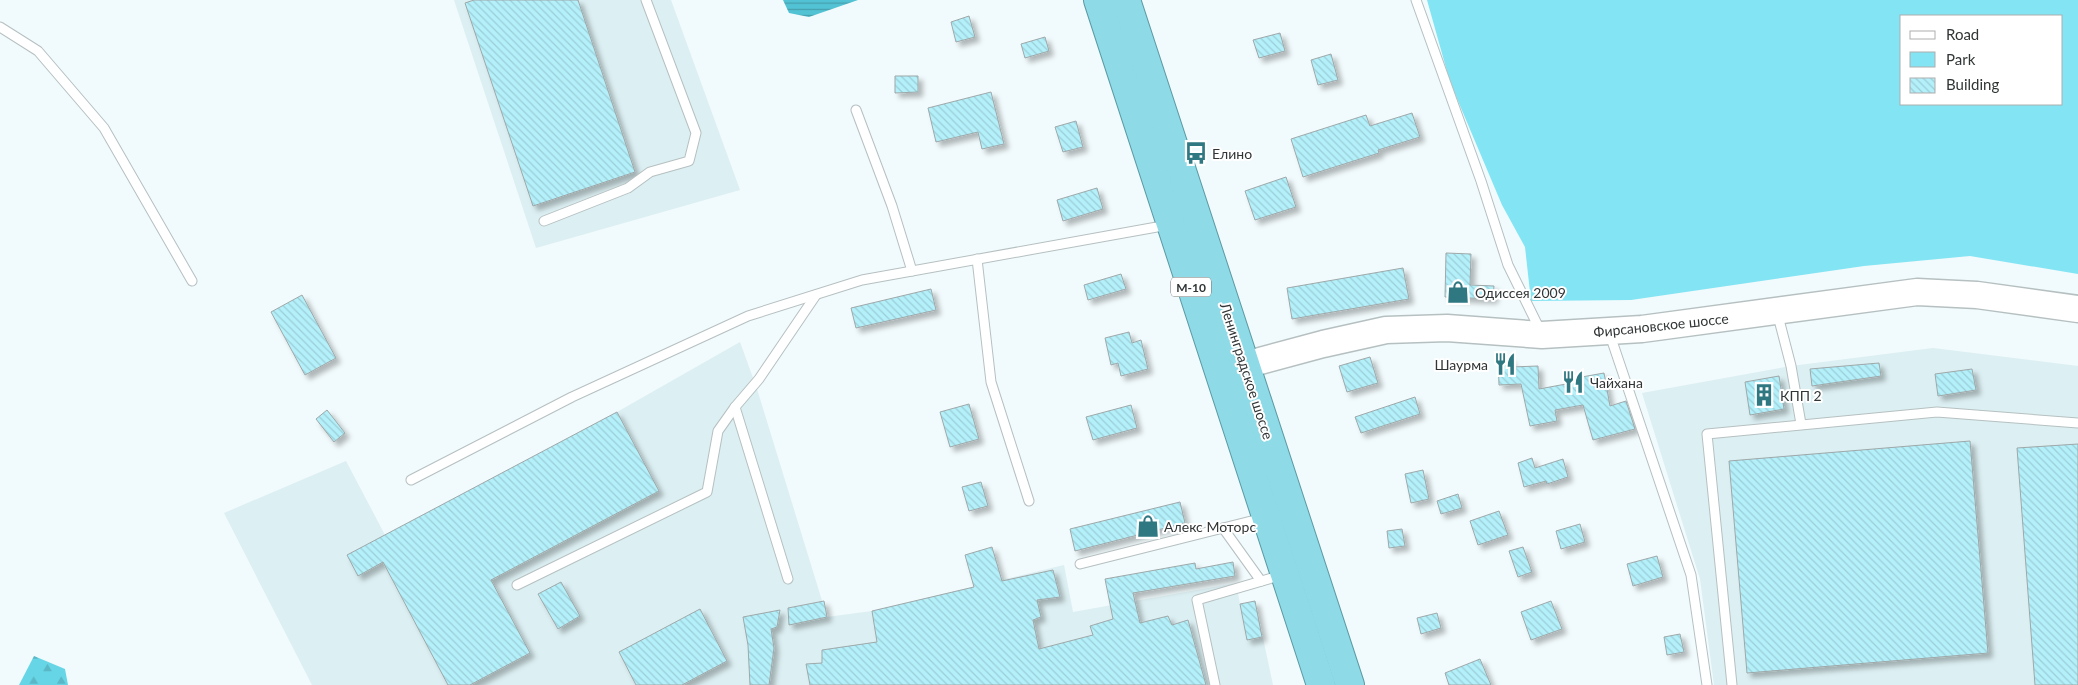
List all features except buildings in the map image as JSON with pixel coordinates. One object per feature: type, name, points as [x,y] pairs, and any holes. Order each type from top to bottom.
[{"type":"highway","name":"Ленинградское шоссе","points":[[1098,0],[1266,518],[1273,578],[1321,685]]},
{"type":"highway","name":"Ленинградское шоссе","points":[[1126,0],[1350,685]]},
{"type":"main road","name":"Фирсановское шоссе","points":[[1245,365],[1323,344],[1386,330],[1447,328],[1542,335],[1642,329],[1917,292],[1977,295],[2078,309]]},
{"type":"lane","points":[[544,221],[628,188],[650,172],[689,161],[696,133],[646,0]]},
{"type":"lane","points":[[1416,0],[1481,181],[1508,265],[1542,335]]},
{"type":"lane","points":[[0,27],[38,51],[104,128],[192,281]]},
{"type":"lane","points":[[856,110],[892,206],[912,271]]},
{"type":"lane","points":[[411,480],[572,397],[748,316],[862,280],[1171,224]]},
{"type":"lane","points":[[977,260],[991,382],[1029,501]]},
{"type":"lane","points":[[517,585],[707,492],[718,431],[734,407],[759,379],[816,295]]},
{"type":"lane","points":[[1777,312],[1791,366],[1801,424]]},
{"type":"lane","points":[[1608,331],[1691,575],[1707,685]]},
{"type":"lane","points":[[734,407],[788,579]]},
{"type":"lane","points":[[1732,685],[1707,434],[1937,412],[2078,424]]},
{"type":"lane","points":[[1080,564],[1266,518]]},
{"type":"lane","points":[[1215,685],[1197,600],[1273,578],[1223,528]]},
{"type":"shaded area","points":[[454,0],[671,0],[740,190],[536,248]]},
{"type":"shaded area","points":[[783,0],[858,0],[809,17],[789,13]]},
{"type":"shaded area","points":[[740,342],[757,389],[827,617],[872,611],[1064,565],[1073,612],[1236,583],[1240,604],[1255,601],[1273,685],[312,685],[224,513],[346,461],[385,535],[617,412]]},
{"type":"shaded area","points":[[1933,348],[2078,366],[2078,685],[1714,685],[1700,579],[1642,393],[1791,366]]},
{"type":"green space","points":[[1427,0],[2078,0],[2078,274],[1970,256],[1864,266],[1631,300],[1531,301],[1525,247],[1502,205],[1450,82]]},
{"type":"green space","points":[[34,656],[65,669],[68,685],[19,685]]},
{"type":"place","name":"Елино","points":[[1196,153]]},
{"type":"place","name":"Одиссея 2009","points":[[1458,292]]},
{"type":"place","name":"Шаурма","points":[[1505,364]]},
{"type":"place","name":"Чайхана","points":[[1573,382]]},
{"type":"place","name":"КПП 2","points":[[1764,395]]},
{"type":"place","name":"Алекс Моторс","points":[[1148,526]]}]
